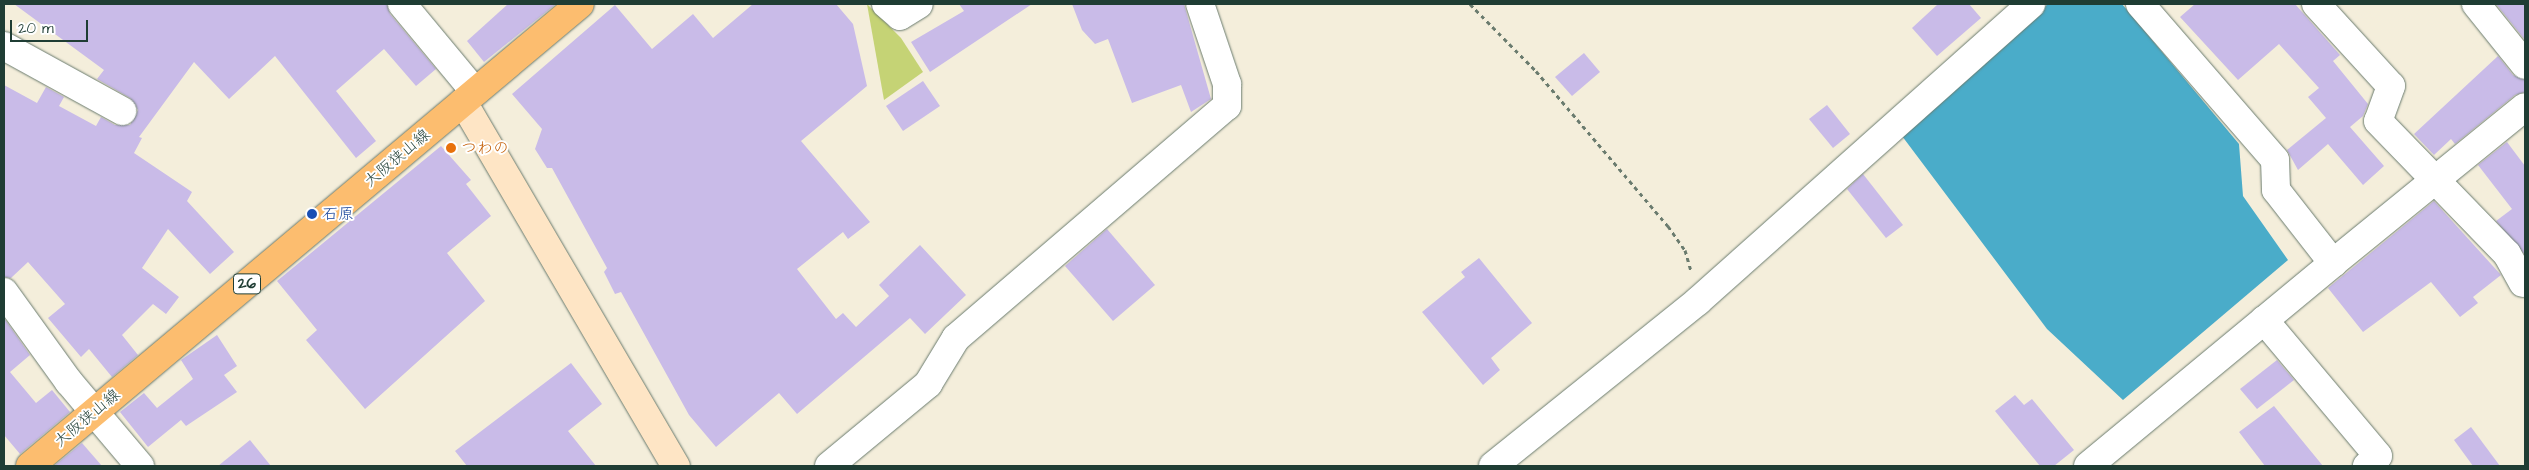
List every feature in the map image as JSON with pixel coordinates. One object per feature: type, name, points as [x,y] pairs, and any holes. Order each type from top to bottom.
[{"type":"main road","name":"大阪狭山線","points":[[30,466],[580,4]]},
{"type":"street","points":[[402,4],[469,97],[676,466]]},
{"type":"street","points":[[886,4],[900,16],[919,4]]},
{"type":"street","points":[[829,466],[928,384],[956,338],[1227,106],[1227,84],[1200,4]]},
{"type":"street","points":[[1493,466],[1698,301],[2031,4]]},
{"type":"street","points":[[2140,4],[2275,160],[2276,190],[2333,263]]},
{"type":"street","points":[[2316,4],[2392,86],[2378,122],[2508,254],[2523,283]]},
{"type":"street","points":[[2476,4],[2525,65]]},
{"type":"street","points":[[4,46],[122,111]]},
{"type":"street","points":[[2088,466],[2333,263],[2436,182],[2525,108]]},
{"type":"street","points":[[4,292],[68,382],[96,411],[140,466]]},
{"type":"street","points":[[2264,320],[2378,456],[2367,466]]},
{"type":"path","points":[[1470,4],[1536,71],[1668,226],[1685,250],[1698,301]]},
{"type":"green space","points":[[867,4],[901,38],[923,72],[884,100]]},
{"type":"water","points":[[2048,4],[2122,4],[2239,144],[2243,196],[2288,260],[2123,400],[2047,329],[1899,132]]},
{"type":"building","points":[[14,4],[387,4],[390,14],[436,69],[416,86],[384,49],[336,91],[376,141],[356,158],[275,56],[229,99],[194,62],[139,137],[142,138],[134,153],[192,192],[187,201],[234,252],[210,274],[168,229],[142,268],[179,297],[166,314],[153,304],[122,335],[138,355],[112,377],[89,349],[81,357],[48,318],[65,304],[28,262],[11,278],[4,277],[4,85],[37,103],[46,87],[64,97],[59,106],[96,126],[101,117],[115,125],[130,125],[138,110],[130,98],[97,79],[104,70]]},
{"type":"building","points":[[508,4],[556,4],[484,62],[467,41]]},
{"type":"building","points":[[753,4],[836,4],[853,24],[867,86],[801,141],[870,222],[848,239],[843,232],[797,269],[836,319],[843,313],[856,327],[889,296],[879,285],[920,245],[966,295],[925,334],[910,318],[797,414],[779,393],[716,447],[689,415],[621,292],[615,294],[604,272],[607,268],[552,168],[547,168],[535,149],[542,129],[512,94],[615,5],[652,49],[693,14],[713,38]]},
{"type":"building","points":[[959,4],[1032,4],[930,72],[911,42],[964,11]]},
{"type":"building","points":[[1072,4],[1184,4],[1211,99],[1191,112],[1181,85],[1132,103],[1108,39],[1095,44],[1082,30]]},
{"type":"building","points":[[1938,4],[1969,4],[1981,18],[1937,56],[1912,28]]},
{"type":"building","points":[[2195,4],[2295,4],[2340,55],[2333,61],[2368,104],[2363,116],[2350,127],[2384,166],[2363,185],[2328,144],[2298,170],[2287,150],[2326,118],[2308,97],[2319,88],[2279,44],[2238,80],[2180,17]]},
{"type":"building","points":[[2496,4],[2525,4],[2525,40]]},
{"type":"building","points":[[1584,53],[1600,72],[1572,96],[1555,77]]},
{"type":"building","points":[[2498,56],[2513,75],[2525,80],[2525,92],[2515,95],[2455,144],[2451,139],[2434,155],[2414,134]]},
{"type":"building","points":[[923,81],[940,106],[903,131],[886,106]]},
{"type":"building","points":[[1827,105],[1850,134],[1833,148],[1809,119]]},
{"type":"building","points":[[2507,142],[2525,166],[2525,255],[2496,221],[2512,209],[2478,165]]},
{"type":"building","points":[[441,146],[471,180],[466,184],[491,216],[447,253],[485,301],[365,409],[306,340],[317,330],[277,281]]},
{"type":"building","points":[[1863,174],[1903,225],[1886,238],[1847,189]]},
{"type":"building","points":[[2434,201],[2501,275],[2473,297],[2478,303],[2460,317],[2431,282],[2363,332],[2328,288]]},
{"type":"building","points":[[1107,229],[1155,285],[1113,321],[1065,266]]},
{"type":"building","points":[[1479,258],[1532,323],[1491,358],[1500,370],[1483,385],[1422,312],[1465,277],[1461,272]]},
{"type":"building","points":[[4,318],[30,355],[10,372],[36,403],[52,390],[70,412],[20,454],[4,435]]},
{"type":"building","points":[[217,335],[237,366],[224,375],[237,392],[186,426],[181,420],[148,447],[120,412],[144,393],[157,408],[193,379],[181,360]]},
{"type":"building","points":[[2277,360],[2294,380],[2257,409],[2240,389]]},
{"type":"building","points":[[571,363],[602,404],[568,431],[596,466],[467,466],[455,451]]},
{"type":"building","points":[[2015,395],[2024,405],[2032,399],[2074,450],[2054,466],[2040,466],[1995,411]]},
{"type":"building","points":[[2274,406],[2323,466],[2265,466],[2239,432]]},
{"type":"building","points":[[2471,427],[2500,466],[2473,466],[2454,440]]},
{"type":"building","points":[[250,440],[271,466],[218,466]]},
{"type":"building","points":[[82,443],[102,466],[54,466]]},
{"type":"place","name":"つわの","points":[[451,148]]},
{"type":"place","name":"石原","points":[[312,214]]}]
